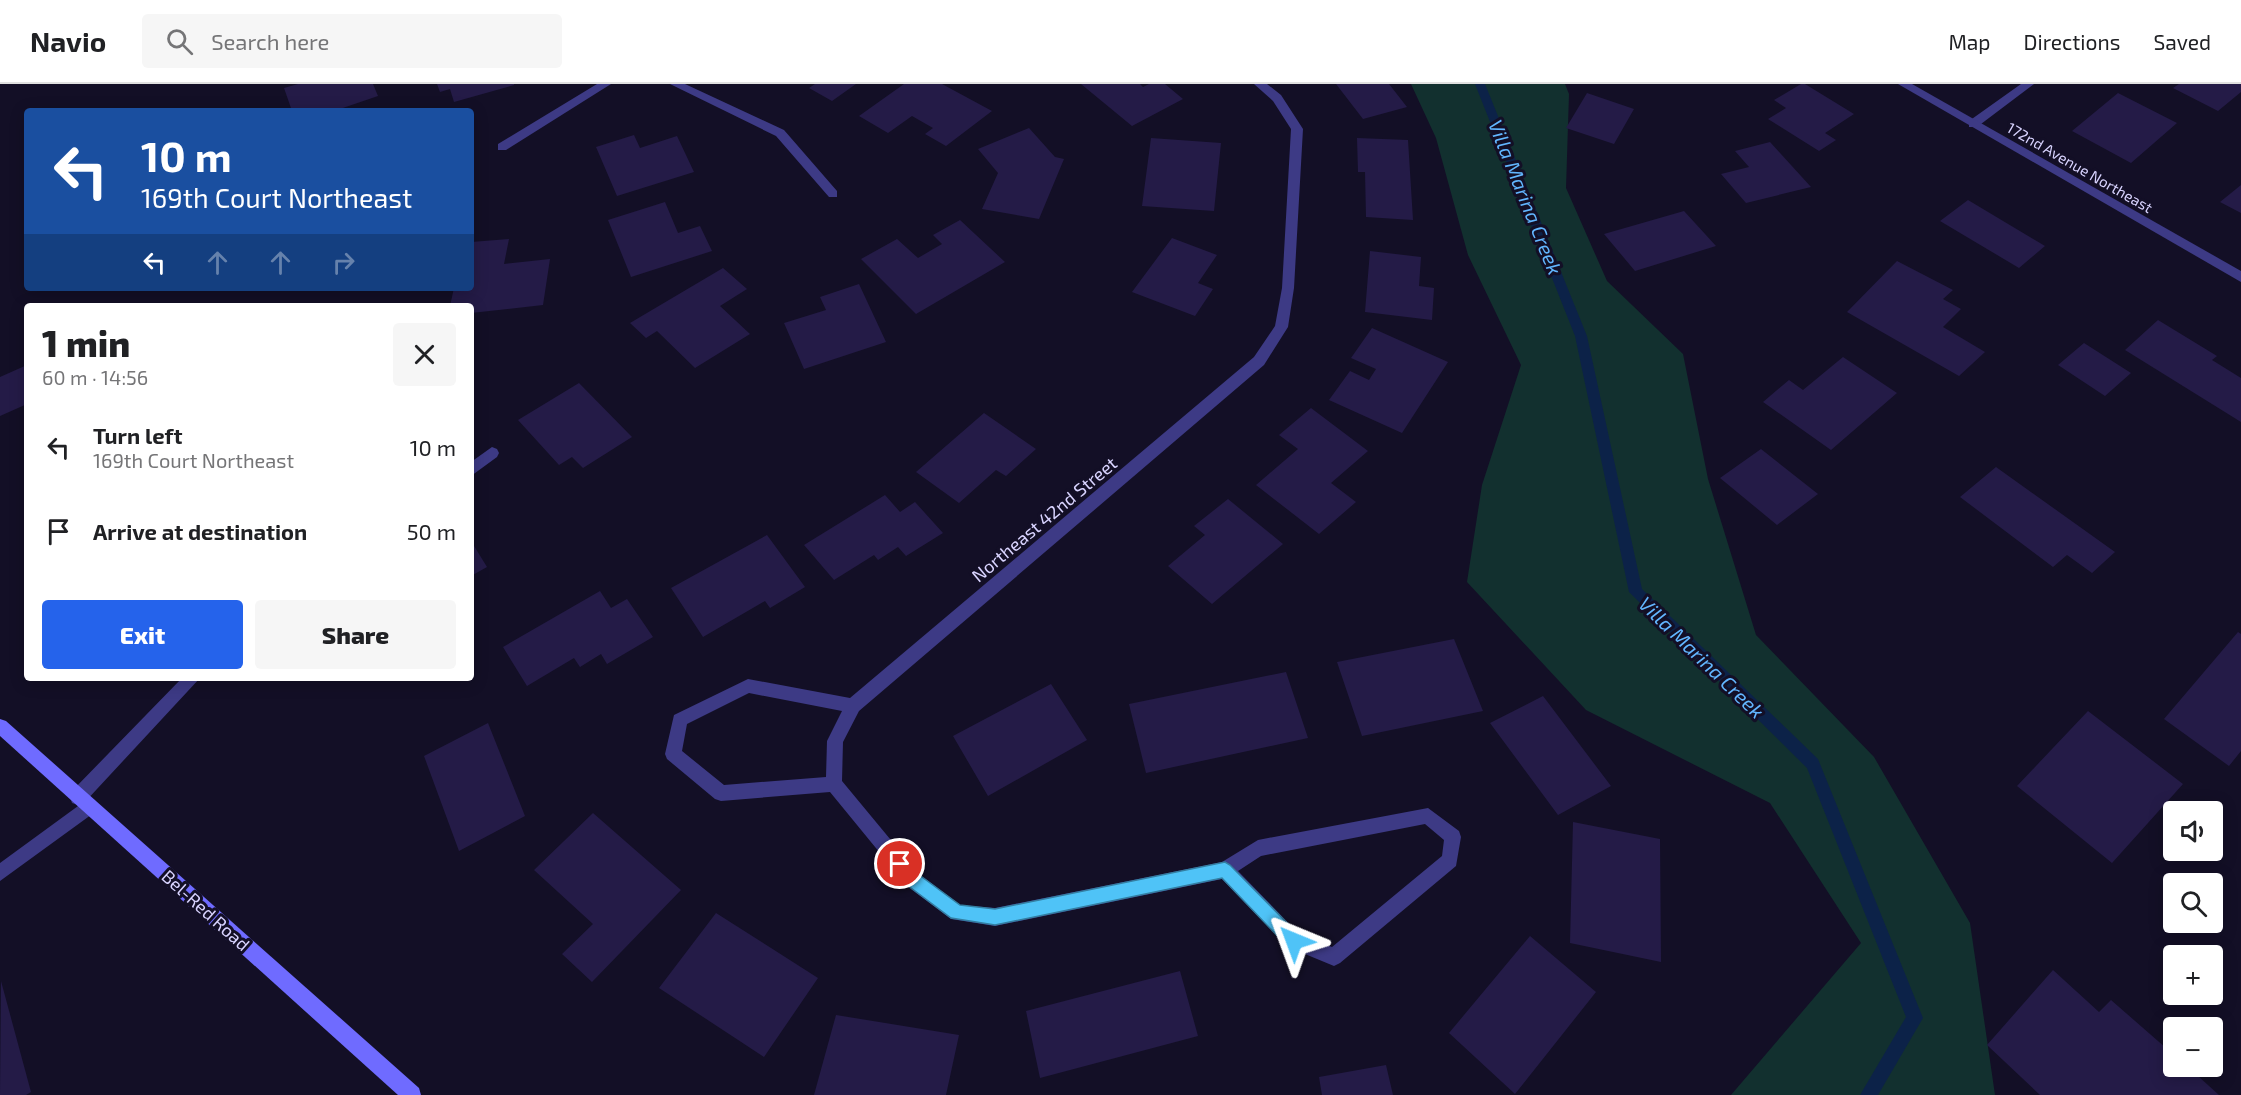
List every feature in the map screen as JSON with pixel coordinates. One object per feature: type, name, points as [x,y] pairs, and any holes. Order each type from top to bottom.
[{"type":"main road","name":"Bel-Red Road","points":[[0,726],[412,1095]]},
{"type":"street","points":[[502,147],[605,84]]},
{"type":"street","points":[[676,84],[780,133],[833,194]]},
{"type":"street","name":"Northeast 42nd Street","points":[[834,784],[835,741],[853,706],[1259,361],[1281,327],[1288,288],[1297,129],[1277,98],[1260,84]]},
{"type":"street","name":"172nd Avenue Northeast","points":[[1904,84],[2241,277]]},
{"type":"street","points":[[1973,124],[2028,84]]},
{"type":"street","points":[[474,468],[492,453]]},
{"type":"street","points":[[0,873],[84,801],[189,681]]},
{"type":"street","points":[[853,706],[748,686],[680,720],[673,753],[722,793],[834,784],[913,880],[957,913],[995,917],[1225,870],[1258,848],[1428,816],[1453,837],[1450,860],[1334,957],[1294,941],[1225,870]]},
{"type":"green space","points":[[1411,84],[1565,84],[1569,94],[1566,188],[1607,281],[1683,354],[1708,479],[1756,635],[1874,757],[1970,923],[1995,1095],[1731,1095],[1861,943],[1770,803],[1586,710],[1467,582],[1482,485],[1521,365],[1468,255],[1436,138]]},
{"type":"building","points":[[298,84],[373,84],[378,96],[343,108],[291,108],[284,88]]},
{"type":"building","points":[[437,84],[514,85],[454,102],[450,89],[440,92]]},
{"type":"building","points":[[815,84],[856,84],[832,101],[809,88]]},
{"type":"building","points":[[904,84],[942,84],[992,111],[946,146],[925,134],[933,128],[912,116],[888,133],[859,116]]},
{"type":"building","points":[[1081,84],[1140,84],[1143,87],[1149,84],[1165,84],[1183,99],[1132,126]]},
{"type":"building","points":[[1336,84],[1389,84],[1407,107],[1363,119]]},
{"type":"building","points":[[1801,84],[1805,84],[1854,114],[1825,133],[1836,140],[1819,151],[1768,119],[1786,108],[1774,100]]},
{"type":"building","points":[[2179,84],[2241,84],[2241,92],[2218,111],[2173,88]]},
{"type":"building","points":[[1587,93],[1634,109],[1614,144],[1566,128]]},
{"type":"building","points":[[2118,93],[2177,123],[2131,163],[2072,131]]},
{"type":"building","points":[[1029,128],[1055,157],[1064,159],[1039,219],[982,209],[998,173],[978,149]]},
{"type":"building","points":[[634,135],[640,148],[677,136],[694,172],[617,196],[596,147]]},
{"type":"building","points":[[1151,138],[1221,143],[1214,211],[1142,206]]},
{"type":"building","points":[[1357,138],[1408,140],[1413,220],[1366,217],[1365,172],[1358,172]]},
{"type":"building","points":[[1770,142],[1811,187],[1746,203],[1721,174],[1749,167],[1735,151]]},
{"type":"building","points":[[2241,185],[2241,213],[2220,202]]},
{"type":"building","points":[[1968,200],[2045,246],[2019,268],[1940,221]]},
{"type":"building","points":[[665,202],[678,233],[700,226],[712,251],[631,277],[608,220]]},
{"type":"building","points":[[1684,211],[1716,246],[1635,271],[1604,234]]},
{"type":"building","points":[[960,220],[1005,262],[916,314],[861,259],[897,239],[918,258],[942,244],[933,235]]},
{"type":"building","points":[[1172,238],[1217,255],[1198,283],[1213,289],[1195,316],[1132,292]]},
{"type":"building","points":[[509,239],[504,264],[550,259],[543,305],[474,313],[474,303],[451,303],[453,291],[474,291],[474,242]]},
{"type":"building","points":[[1370,251],[1421,257],[1419,286],[1434,288],[1432,320],[1365,312]]},
{"type":"building","points":[[1897,261],[1953,290],[1943,299],[1961,309],[1943,327],[1985,352],[1959,376],[1847,312]]},
{"type":"building","points":[[723,268],[747,289],[720,306],[750,334],[695,368],[657,331],[646,338],[630,323]]},
{"type":"building","points":[[859,284],[886,342],[804,369],[784,323],[826,310],[820,297]]},
{"type":"building","points":[[2158,320],[2217,356],[2212,360],[2241,378],[2241,422],[2125,350]]},
{"type":"building","points":[[1372,328],[1448,362],[1402,433],[1329,400],[1350,371],[1369,380],[1376,369],[1351,358]]},
{"type":"building","points":[[2084,343],[2131,373],[2105,396],[2058,365]]},
{"type":"building","points":[[1843,357],[1897,393],[1831,450],[1763,402],[1789,380],[1803,390]]},
{"type":"building","points":[[24,366],[24,405],[0,416],[0,377]]},
{"type":"building","points":[[579,383],[632,437],[583,468],[572,457],[559,465],[518,420]]},
{"type":"building","points":[[1311,408],[1368,451],[1331,483],[1356,502],[1319,534],[1256,485],[1298,449],[1279,435]]},
{"type":"building","points":[[984,413],[1036,449],[1006,476],[996,470],[959,503],[916,472]]},
{"type":"building","points":[[1761,449],[1818,494],[1777,525],[1720,478]]},
{"type":"building","points":[[1996,467],[2115,552],[2092,573],[2067,555],[2053,567],[1960,497]]},
{"type":"building","points":[[885,495],[900,512],[915,502],[943,533],[906,556],[898,547],[878,560],[874,555],[834,580],[804,545]]},
{"type":"building","points":[[1228,499],[1283,544],[1212,604],[1168,566],[1205,535],[1194,526]]},
{"type":"building","points":[[767,535],[805,587],[770,608],[765,601],[703,637],[671,588]]},
{"type":"building","points":[[474,546],[487,567],[474,574]]},
{"type":"building","points":[[600,591],[611,608],[627,599],[653,637],[607,664],[601,654],[580,667],[574,658],[527,686],[503,647]]},
{"type":"building","points":[[2238,632],[2241,634],[2241,751],[2229,766],[2164,719]]},
{"type":"building","points":[[1454,639],[1483,711],[1362,736],[1337,662]]},
{"type":"building","points":[[1286,672],[1308,738],[1146,773],[1129,704]]},
{"type":"building","points":[[1051,684],[1087,740],[988,796],[953,736]]},
{"type":"building","points":[[1543,696],[1611,786],[1558,815],[1490,723]]},
{"type":"building","points":[[2088,711],[2183,784],[2168,801],[2163,801],[2163,806],[2112,863],[2017,786]]},
{"type":"building","points":[[488,723],[525,816],[459,851],[424,756]]},
{"type":"building","points":[[593,813],[681,890],[592,982],[562,954],[593,924],[534,870]]},
{"type":"building","points":[[1573,822],[1660,839],[1661,962],[1570,943]]},
{"type":"building","points":[[716,913],[818,978],[764,1057],[659,988]]},
{"type":"building","points":[[1530,936],[1596,992],[1515,1094],[1449,1033]]},
{"type":"building","points":[[2053,970],[2099,1012],[2111,1000],[2163,1045],[2163,1077],[2199,1077],[2219,1095],[2040,1095],[1987,1045]]},
{"type":"building","points":[[1180,971],[1198,1036],[1040,1078],[1026,1011]]},
{"type":"building","points":[[1,981],[31,1092],[26,1095],[0,1095]]},
{"type":"building","points":[[836,1015],[959,1035],[946,1095],[814,1095]]},
{"type":"building","points":[[1386,1065],[1393,1095],[1322,1095],[1319,1077]]},
{"type":"waterway","name":"Villa Marina Creek","points":[[1480,84],[1581,336],[1636,592],[1813,764],[1915,1018],[1868,1095]]},
{"type":"route","points":[[900,864],[913,880],[957,913],[995,917],[1225,870],[1294,941]]}]
